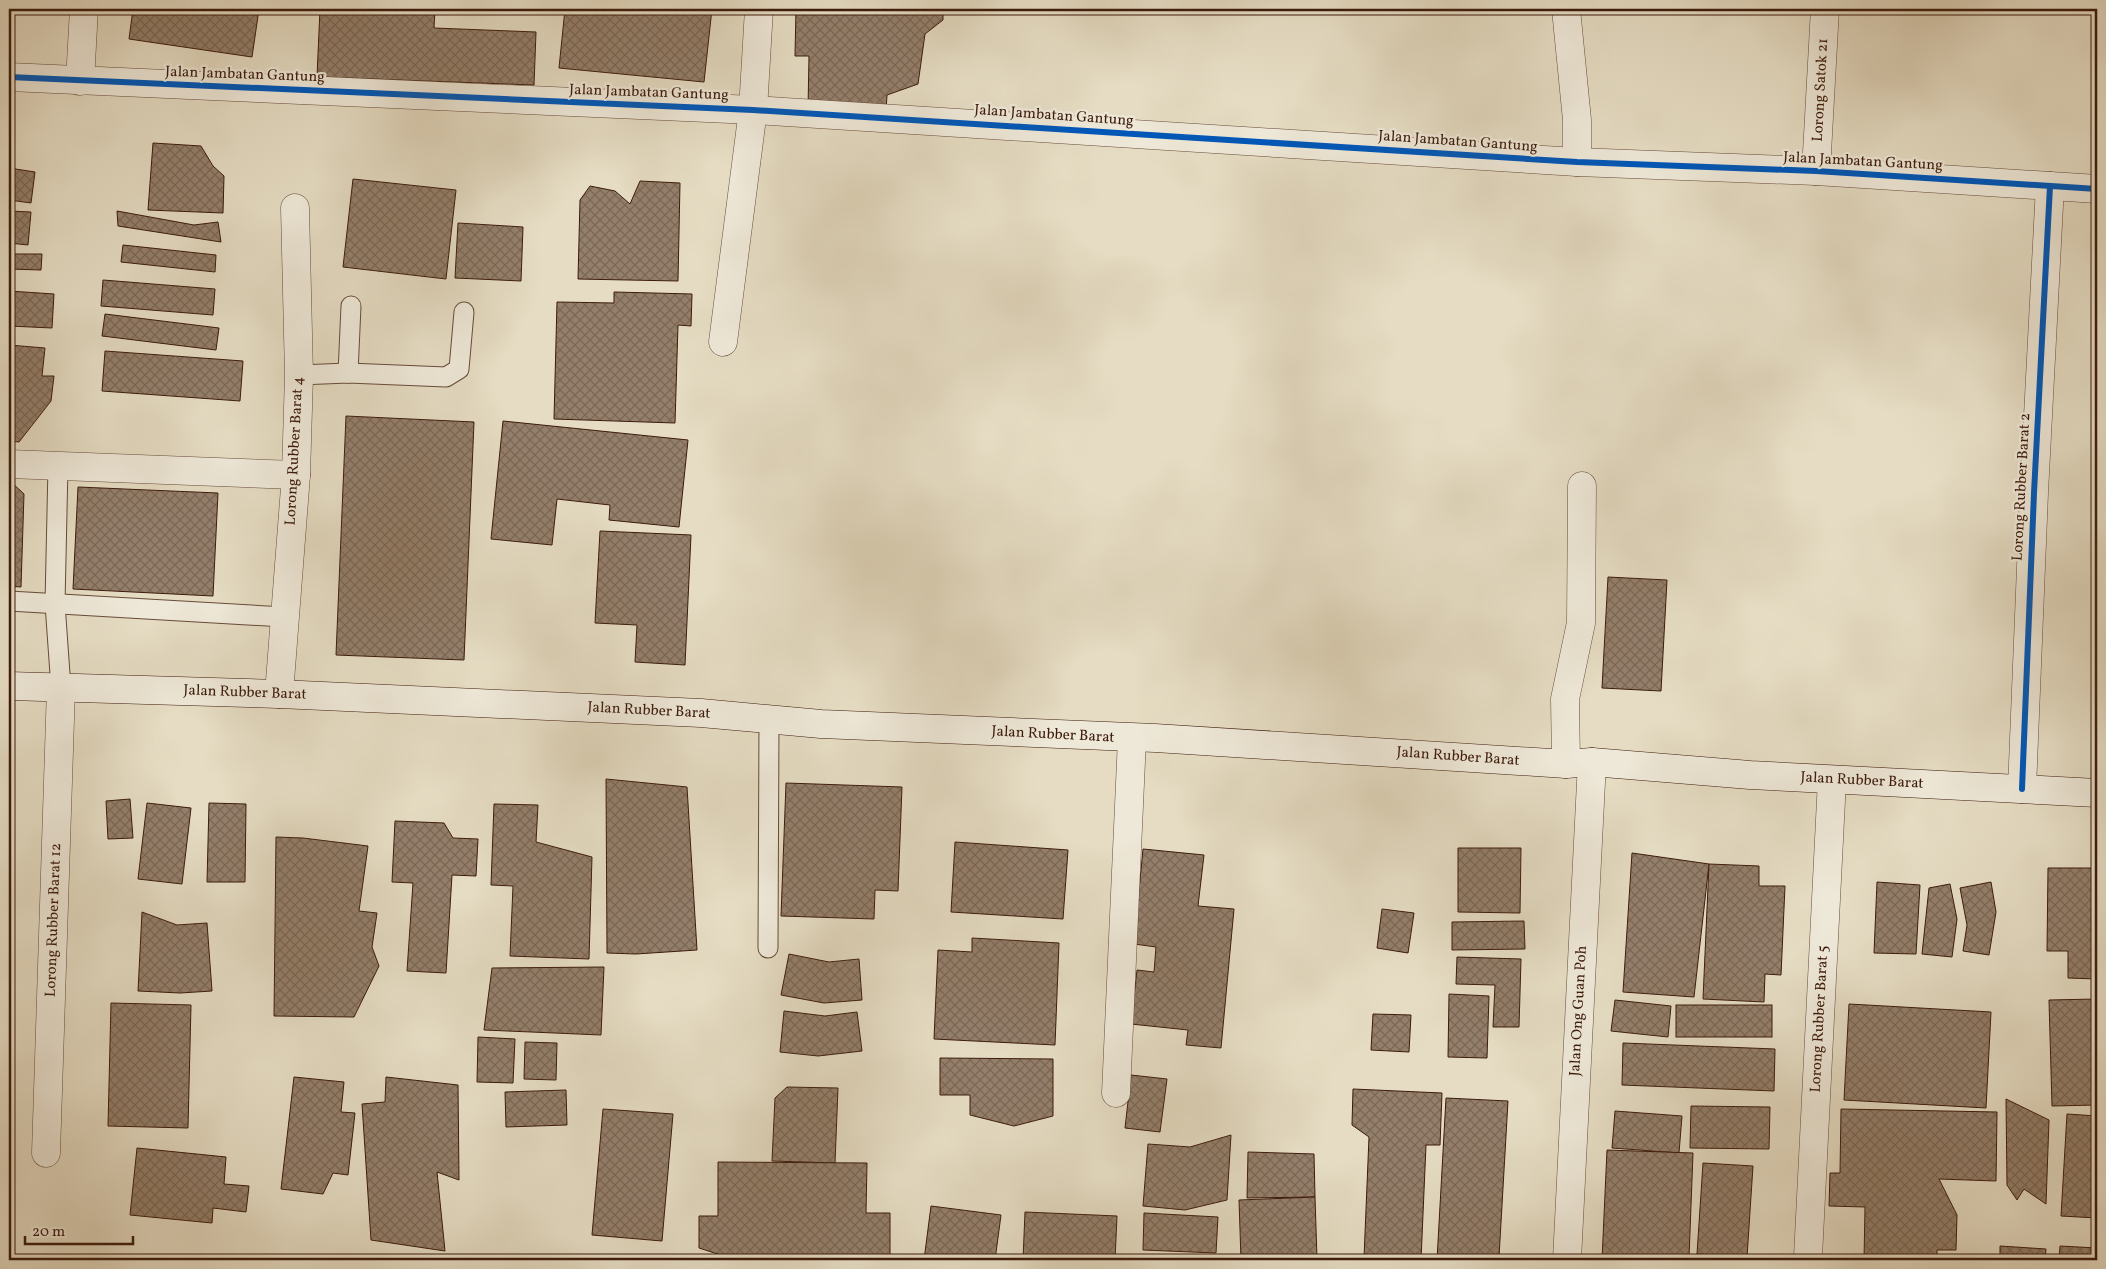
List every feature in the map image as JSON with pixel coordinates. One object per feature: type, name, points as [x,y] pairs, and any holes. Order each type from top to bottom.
[{"type":"street","points":[[80,80],[84,9]]},
{"type":"street","points":[[723,342],[753,110],[759,9]]},
{"type":"street","points":[[1566,9],[1577,120],[1577,162]]},
{"type":"street","name":"Lorong Satok 21","points":[[1816,171],[1825,9]]},
{"type":"street","name":"Jalan Jambatan Gantung","points":[[9,77],[753,110],[1577,162],[1816,171],[2097,189]]},
{"type":"street","name":"Lorong Rubber Barat 2","points":[[2022,789],[2034,493],[2050,186]]},
{"type":"street","name":"Lorong Rubber Barat 4","points":[[279,694],[296,476],[299,375],[295,208]]},
{"type":"street","points":[[9,464],[296,476]]},
{"type":"street","name":"Jalan Ong Guan Poh","points":[[1567,1260],[1579,763],[1565,698],[1581,623],[1582,486]]},
{"type":"street","name":"Jalan Rubber Barat","points":[[9,686],[279,694],[701,714],[769,721],[1155,738],[1832,780],[2097,793]]},
{"type":"street","name":"Lorong Rubber Barat 12","points":[[46,1152],[62,688]]},
{"type":"street","points":[[1116,1093],[1132,738]]},
{"type":"street","name":"Lorong Rubber Barat 5","points":[[1808,1258],[1832,780]]},
{"type":"lane","points":[[348,374],[351,306]]},
{"type":"lane","points":[[299,375],[348,374],[446,377],[459,369],[464,312]]},
{"type":"lane","points":[[58,466],[55,604],[62,688]]},
{"type":"lane","points":[[9,601],[284,617]]},
{"type":"lane","points":[[768,948],[769,721]]},
{"type":"building","points":[[9,9],[14,9],[12,24],[9,25]]},
{"type":"building","points":[[133,9],[259,9],[252,57],[129,39]]},
{"type":"building","points":[[320,9],[435,9],[434,28],[536,32],[534,85],[317,77]]},
{"type":"building","points":[[565,9],[712,9],[704,82],[559,68]]},
{"type":"building","points":[[796,9],[943,9],[943,20],[925,34],[918,84],[887,95],[886,111],[808,109],[809,56],[795,56]]},
{"type":"building","points":[[153,143],[201,146],[213,166],[224,176],[223,213],[148,210]]},
{"type":"building","points":[[9,168],[35,172],[31,203],[9,200]]},
{"type":"building","points":[[353,179],[456,190],[446,279],[343,267]]},
{"type":"building","points":[[640,181],[680,183],[678,281],[578,279],[580,200],[590,186],[615,191],[630,204]]},
{"type":"building","points":[[9,211],[31,212],[28,245],[9,243]]},
{"type":"building","points":[[117,211],[194,225],[218,222],[221,242],[118,226]]},
{"type":"building","points":[[458,223],[523,227],[521,281],[455,278]]},
{"type":"building","points":[[123,245],[216,255],[215,272],[121,262]]},
{"type":"building","points":[[9,254],[42,254],[41,270],[9,269]]},
{"type":"building","points":[[103,280],[215,289],[213,315],[101,306]]},
{"type":"building","points":[[9,291],[54,294],[52,328],[9,326]]},
{"type":"building","points":[[614,292],[692,294],[691,326],[678,325],[675,423],[554,419],[557,302],[614,303]]},
{"type":"building","points":[[105,314],[219,328],[216,350],[102,336]]},
{"type":"building","points":[[9,345],[45,348],[42,376],[54,376],[51,401],[19,442],[9,441]]},
{"type":"building","points":[[105,351],[243,361],[240,401],[102,391]]},
{"type":"building","points":[[346,416],[474,422],[464,660],[336,655]]},
{"type":"building","points":[[503,421],[688,440],[679,527],[609,520],[610,505],[557,499],[552,545],[491,539]]},
{"type":"building","points":[[9,480],[24,494],[21,587],[9,586]]},
{"type":"building","points":[[78,487],[218,493],[213,596],[73,589]]},
{"type":"building","points":[[600,531],[691,535],[685,665],[635,662],[637,625],[595,623]]},
{"type":"building","points":[[1608,577],[1667,580],[1661,691],[1602,688]]},
{"type":"building","points":[[606,779],[687,787],[697,950],[636,954],[607,953]]},
{"type":"building","points":[[786,783],[902,787],[898,891],[875,890],[874,919],[781,916]]},
{"type":"building","points":[[130,799],[133,838],[108,839],[106,801]]},
{"type":"building","points":[[147,803],[191,808],[182,884],[138,879]]},
{"type":"building","points":[[209,803],[246,804],[245,882],[207,882]]},
{"type":"building","points":[[494,804],[538,805],[536,842],[592,857],[589,959],[510,956],[513,886],[491,885]]},
{"type":"building","points":[[395,821],[444,823],[453,838],[478,839],[476,876],[452,875],[446,973],[407,971],[413,883],[392,882]]},
{"type":"building","points":[[276,837],[303,838],[368,846],[359,911],[377,913],[372,947],[379,966],[354,1017],[274,1016]]},
{"type":"building","points":[[955,842],[1068,850],[1063,919],[951,912]]},
{"type":"building","points":[[1458,848],[1521,848],[1520,913],[1458,912]]},
{"type":"building","points":[[1143,849],[1204,855],[1198,906],[1234,909],[1221,1048],[1186,1045],[1188,1030],[1131,1024],[1137,970],[1154,972],[1156,947],[1134,944]]},
{"type":"building","points":[[1632,853],[1709,864],[1694,997],[1623,992]]},
{"type":"building","points":[[1709,864],[1759,866],[1759,886],[1785,886],[1781,975],[1765,974],[1764,1002],[1703,999]]},
{"type":"building","points":[[2048,868],[2097,868],[2097,979],[2068,978],[2068,951],[2047,951]]},
{"type":"building","points":[[1877,882],[1920,885],[1916,954],[1874,953]]},
{"type":"building","points":[[1991,882],[1996,912],[1989,955],[1963,951],[1967,925],[1960,888]]},
{"type":"building","points":[[1950,884],[1957,919],[1952,957],[1922,954],[1929,888]]},
{"type":"building","points":[[1382,909],[1414,913],[1408,953],[1377,948]]},
{"type":"building","points":[[142,912],[177,925],[207,923],[212,991],[180,993],[138,991]]},
{"type":"building","points":[[1524,921],[1525,949],[1452,950],[1452,922]]},
{"type":"building","points":[[972,938],[1059,943],[1055,1045],[934,1039],[938,950],[972,952]]},
{"type":"building","points":[[789,954],[829,962],[859,959],[862,1000],[824,1003],[781,995]]},
{"type":"building","points":[[1457,957],[1521,959],[1519,1027],[1493,1027],[1495,985],[1456,984]]},
{"type":"building","points":[[604,967],[601,1035],[484,1030],[492,968]]},
{"type":"building","points":[[1449,994],[1489,996],[1487,1058],[1448,1057]]},
{"type":"building","points":[[2097,999],[2097,1105],[2052,1106],[2049,1000]]},
{"type":"building","points":[[1615,1000],[1671,1006],[1668,1037],[1611,1031]]},
{"type":"building","points":[[111,1003],[191,1005],[188,1128],[108,1126]]},
{"type":"building","points":[[1849,1004],[1991,1012],[1986,1108],[1844,1100]]},
{"type":"building","points":[[1676,1005],[1772,1005],[1772,1037],[1676,1037]]},
{"type":"building","points":[[784,1011],[825,1016],[857,1012],[862,1051],[818,1056],[780,1052]]},
{"type":"building","points":[[1373,1014],[1411,1015],[1409,1052],[1371,1050]]},
{"type":"building","points":[[478,1037],[515,1039],[513,1083],[477,1082]]},
{"type":"building","points":[[525,1042],[557,1043],[556,1080],[524,1079]]},
{"type":"building","points":[[1623,1043],[1775,1049],[1774,1091],[1622,1085]]},
{"type":"building","points":[[940,1058],[1053,1059],[1053,1116],[1014,1126],[970,1115],[970,1095],[940,1095]]},
{"type":"building","points":[[1131,1075],[1167,1079],[1160,1132],[1125,1128]]},
{"type":"building","points":[[294,1077],[344,1082],[341,1112],[355,1113],[348,1175],[333,1173],[323,1194],[281,1189]]},
{"type":"building","points":[[386,1077],[458,1085],[459,1180],[437,1172],[445,1251],[371,1240],[362,1104],[385,1102]]},
{"type":"building","points":[[787,1087],[838,1088],[835,1163],[772,1161],[775,1098]]},
{"type":"building","points":[[1353,1089],[1442,1093],[1440,1145],[1426,1145],[1421,1260],[1368,1260],[1364,1258],[1369,1137],[1352,1125]]},
{"type":"building","points":[[566,1090],[567,1125],[506,1127],[505,1092]]},
{"type":"building","points":[[1446,1098],[1508,1101],[1499,1257],[1480,1256],[1479,1260],[1437,1260]]},
{"type":"building","points":[[2006,1099],[2049,1120],[2046,1204],[2024,1189],[2017,1200],[2007,1185]]},
{"type":"building","points":[[1691,1106],[1770,1107],[1769,1149],[1690,1148]]},
{"type":"building","points":[[603,1109],[673,1114],[662,1241],[592,1235]]},
{"type":"building","points":[[1841,1109],[1997,1112],[1996,1181],[1939,1179],[1957,1215],[1956,1250],[1937,1250],[1937,1260],[1864,1260],[1865,1207],[1829,1206],[1830,1173],[1840,1173]]},
{"type":"building","points":[[1615,1111],[1682,1116],[1679,1153],[1612,1148]]},
{"type":"building","points":[[2067,1114],[2097,1116],[2097,1218],[2061,1216]]},
{"type":"building","points":[[1231,1135],[1227,1200],[1185,1210],[1143,1206],[1148,1144],[1190,1147]]},
{"type":"building","points":[[137,1148],[226,1157],[224,1184],[249,1186],[246,1212],[213,1208],[212,1223],[130,1215]]},
{"type":"building","points":[[1607,1150],[1693,1153],[1689,1258],[1648,1256],[1644,1260],[1602,1260]]},
{"type":"building","points":[[1248,1152],[1314,1154],[1315,1197],[1247,1198]]},
{"type":"building","points":[[718,1162],[867,1163],[866,1213],[890,1213],[890,1260],[730,1260],[730,1258],[699,1248],[699,1216],[718,1216]]},
{"type":"building","points":[[1703,1163],[1753,1166],[1747,1257],[1697,1254]]},
{"type":"building","points":[[1315,1197],[1317,1259],[1241,1260],[1239,1200]]},
{"type":"building","points":[[931,1206],[1001,1215],[995,1260],[924,1260]]},
{"type":"building","points":[[1025,1212],[1117,1216],[1115,1260],[1023,1260]]},
{"type":"building","points":[[1144,1213],[1218,1217],[1216,1253],[1143,1250]]},
{"type":"building","points":[[2000,1246],[2046,1249],[2045,1260],[2000,1260]]},
{"type":"building","points":[[2060,1246],[2097,1248],[2097,1260],[2059,1260]]},
{"type":"cycle path","points":[[9,77],[753,110],[1577,162],[1816,171],[2097,189]]},
{"type":"cycle path","points":[[2022,789],[2034,493],[2050,186]]}]
